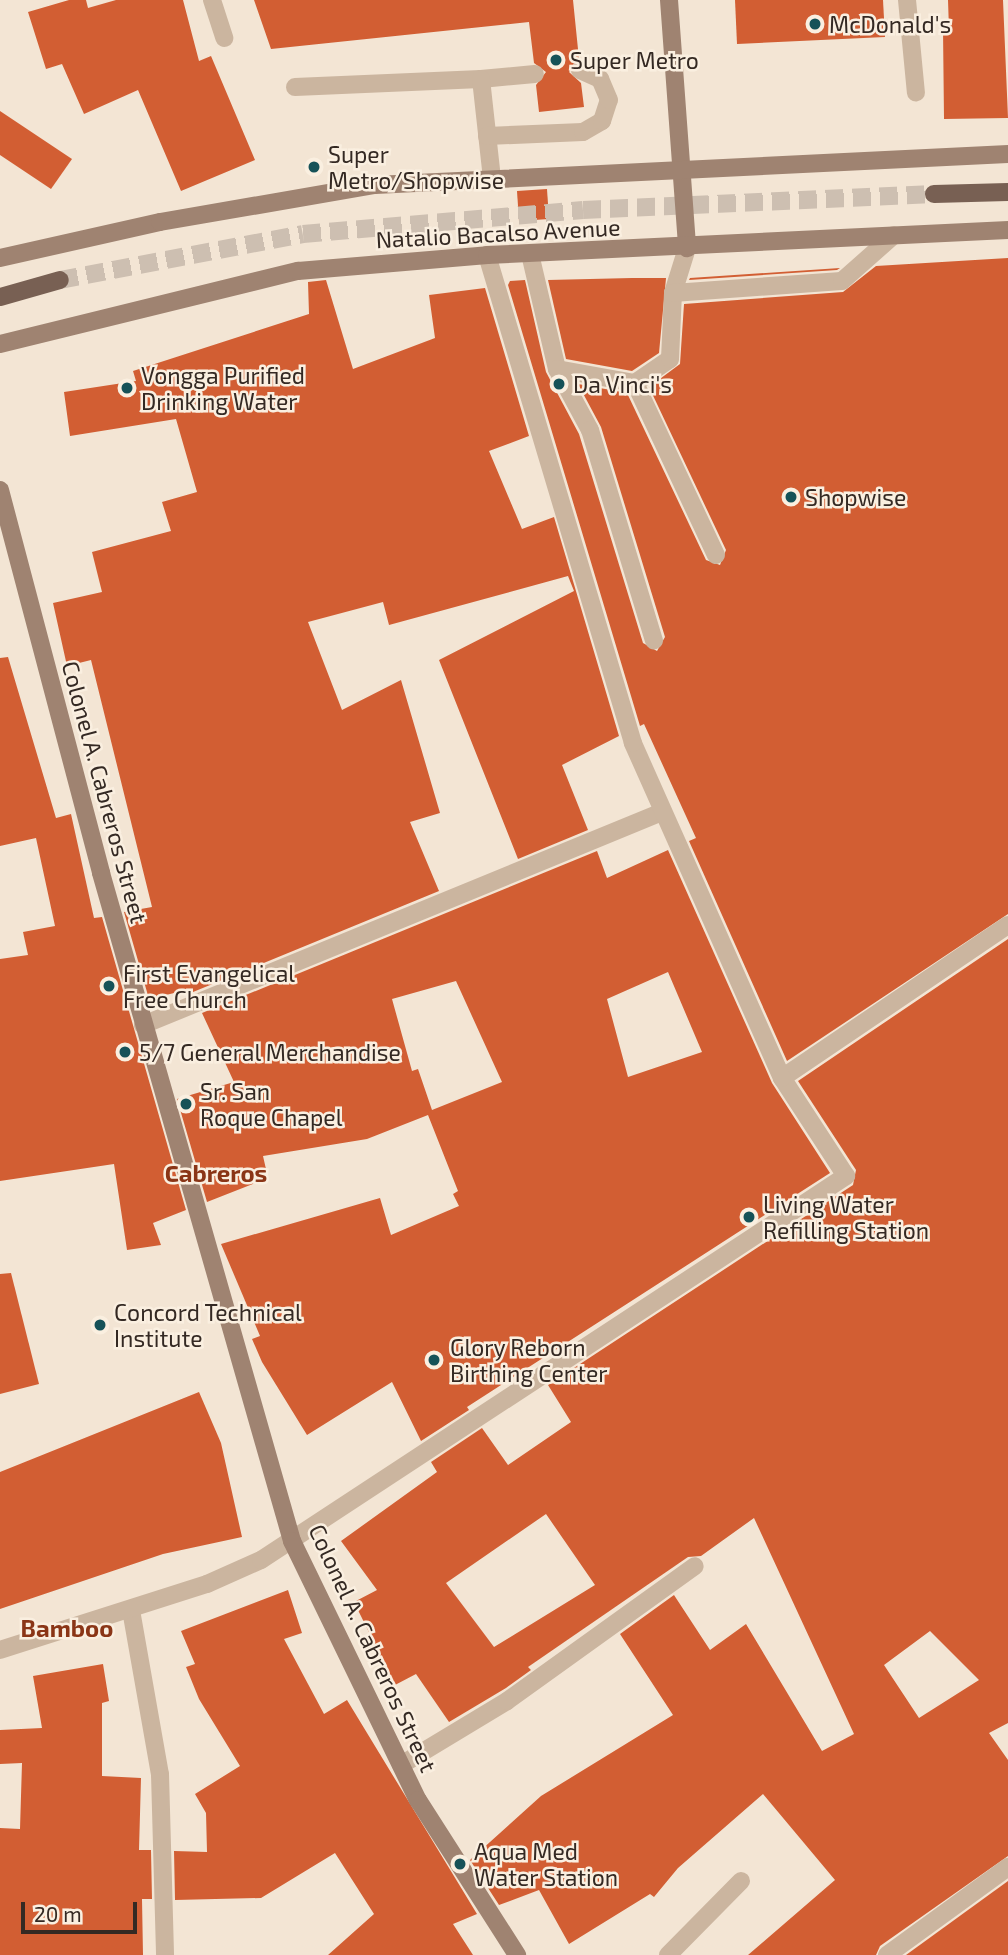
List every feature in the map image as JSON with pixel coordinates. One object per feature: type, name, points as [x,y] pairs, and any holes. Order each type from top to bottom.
[{"type":"main road","points":[[669,0],[687,247]]},
{"type":"main road","points":[[0,258],[160,222],[375,186],[682,168],[1008,154]]},
{"type":"main road","points":[[934,194],[1008,192]]},
{"type":"main road","name":"Natalio Bacalso Avenue","points":[[0,344],[298,271],[487,255],[1008,230]]},
{"type":"main road","points":[[0,297],[60,280]]},
{"type":"main road","name":"Colonel A. Cabreros Street","points":[[0,490],[143,1025],[292,1541],[401,1765],[517,1955]]},
{"type":"street","points":[[212,0],[224,37]]},
{"type":"street","points":[[906,0],[916,93]]},
{"type":"street","points":[[487,136],[583,132],[602,121],[609,100],[600,79],[580,70]]},
{"type":"street","points":[[295,87],[535,74]]},
{"type":"street","points":[[481,79],[492,178]]},
{"type":"street","points":[[673,293],[842,281],[894,235]]},
{"type":"street","points":[[557,369],[635,383],[670,359],[673,293],[687,247]]},
{"type":"street","points":[[530,254],[557,369],[590,430],[654,640]]},
{"type":"street","points":[[0,1650],[131,1611],[207,1584],[292,1541],[846,1176],[782,1078],[663,811],[607,668],[487,255]]},
{"type":"street","points":[[635,383],[716,555]]},
{"type":"street","points":[[143,1025],[663,811]]},
{"type":"street","points":[[782,1078],[1008,925]]},
{"type":"street","points":[[401,1765],[507,1701],[695,1566]]},
{"type":"street","points":[[131,1611],[160,1774],[165,1955]]},
{"type":"street","points":[[887,1955],[1008,1867]]},
{"type":"street","points":[[668,1955],[741,1881]]},
{"type":"building","points":[[69,0],[86,0],[88,8],[116,0],[183,0],[199,61],[211,56],[255,160],[181,191],[138,90],[84,114],[62,64],[46,69],[28,12]]},
{"type":"building","name":"Super Metro","points":[[254,0],[573,0],[579,59],[569,72],[581,83],[584,107],[539,112],[536,85],[546,72],[534,63],[529,22],[271,49]]},
{"type":"building","points":[[735,0],[883,0],[885,37],[737,44]]},
{"type":"building","points":[[948,0],[1003,0],[1008,118],[944,119],[943,30],[949,30]]},
{"type":"building","points":[[0,111],[72,159],[51,189],[0,155]]},
{"type":"building","points":[[547,189],[549,219],[519,221],[517,191]]},
{"type":"building","name":"Shopwise","points":[[1008,258],[1008,914],[787,1061],[689,841],[696,838],[644,724],[640,726],[508,285],[510,281],[525,280],[546,372],[579,434],[643,643],[657,651],[665,637],[601,427],[578,384],[627,393],[706,560],[720,565],[726,550],[649,387],[680,364],[684,304],[843,292],[876,266]]},
{"type":"building","points":[[840,268],[837,270],[689,280],[690,278]]},
{"type":"building","points":[[666,278],[659,353],[632,371],[566,359],[548,280]]},
{"type":"building","points":[[326,280],[353,369],[435,338],[429,295],[485,288],[529,436],[489,451],[522,529],[554,517],[619,736],[562,765],[588,830],[518,859],[439,660],[574,591],[568,576],[389,625],[383,602],[308,622],[342,710],[401,680],[440,813],[410,822],[439,891],[193,992],[191,989],[149,999],[124,912],[152,907],[91,660],[67,666],[53,603],[102,592],[92,552],[171,531],[162,502],[197,492],[176,419],[70,436],[64,392],[136,381],[133,371],[309,314],[308,282]]},
{"type":"building","points":[[8,657],[56,818],[71,814],[94,918],[102,917],[186,1210],[153,1223],[161,1245],[127,1250],[114,1164],[0,1181],[0,959],[28,955],[23,932],[55,926],[36,838],[0,846],[0,658]]},
{"type":"building","points":[[668,850],[772,1083],[830,1173],[467,1407],[469,1410],[421,1441],[392,1382],[307,1435],[262,1362],[252,1339],[260,1336],[221,1244],[380,1198],[391,1235],[459,1206],[453,1194],[458,1191],[428,1115],[367,1139],[263,1156],[268,1178],[207,1202],[177,1099],[234,1082],[202,1013],[597,851],[607,878]],"holes":[[[668,972],[702,1052],[628,1077],[607,999]],[[456,981],[502,1082],[432,1110],[418,1069],[412,1071],[392,999]]]},
{"type":"building","points":[[1008,939],[1008,1723],[989,1733],[1008,1760],[1008,1856],[880,1946],[876,1955],[748,1955],[835,1880],[763,1794],[678,1868],[654,1897],[650,1894],[569,1944],[539,1890],[499,1905],[470,1860],[541,1796],[673,1715],[620,1634],[674,1595],[710,1650],[746,1624],[822,1751],[854,1734],[754,1518],[701,1556],[688,1557],[528,1667],[531,1670],[506,1688],[449,1722],[416,1674],[395,1685],[354,1602],[377,1590],[341,1541],[437,1472],[431,1462],[482,1428],[508,1465],[571,1422],[548,1385],[853,1185],[856,1170],[798,1081]],"holes":[[[546,1514],[595,1585],[494,1647],[446,1583]],[[930,1631],[979,1680],[919,1718],[884,1665]]]},
{"type":"building","points":[[11,1273],[39,1384],[0,1394],[0,1274]]},
{"type":"building","points":[[199,1392],[221,1443],[242,1537],[163,1554],[0,1609],[0,1472]]},
{"type":"building","points":[[288,1590],[302,1633],[284,1639],[324,1714],[347,1700],[477,1914],[453,1924],[473,1955],[328,1955],[374,1914],[335,1853],[261,1898],[175,1900],[174,1851],[207,1852],[206,1813],[195,1794],[240,1766],[199,1699],[186,1667],[195,1664],[181,1631]]},
{"type":"building","points":[[103,1664],[109,1701],[102,1703],[102,1776],[141,1778],[139,1850],[151,1850],[152,1899],[142,1899],[143,1955],[0,1955],[0,1828],[20,1829],[22,1763],[0,1764],[0,1730],[42,1728],[33,1676]]},
{"type":"building","points":[[1008,1881],[1008,1955],[906,1955]]},
{"type":"tunnel","points":[[60,280],[303,234],[583,210],[934,194]]},
{"type":"place","name":"McDonald's","points":[[815,24]]},
{"type":"place","name":"Super Metro","points":[[556,60]]},
{"type":"place","name":"Super Metro/Shopwise","points":[[314,167]]},
{"type":"place","name":"Da Vinci's","points":[[559,384]]},
{"type":"place","name":"Vongga Purified Drinking Water","points":[[127,388]]},
{"type":"place","name":"Shopwise","points":[[791,497]]},
{"type":"place","name":"First Evangelical Free Church","points":[[109,986]]},
{"type":"place","name":"5/7 General Merchandise","points":[[125,1052]]},
{"type":"place","name":"Sr. San Roque Chapel","points":[[186,1104]]},
{"type":"place","name":"Living Water Refilling Station","points":[[749,1217]]},
{"type":"place","name":"Concord Technical Institute","points":[[100,1325]]},
{"type":"place","name":"Glory Reborn Birthing Center","points":[[434,1360]]},
{"type":"place","name":"Aqua Med Water Station","points":[[460,1864]]},
{"type":"district","name":"Cabreros","points":[[216,1173]]},
{"type":"district","name":"Bamboo","points":[[67,1628]]}]
